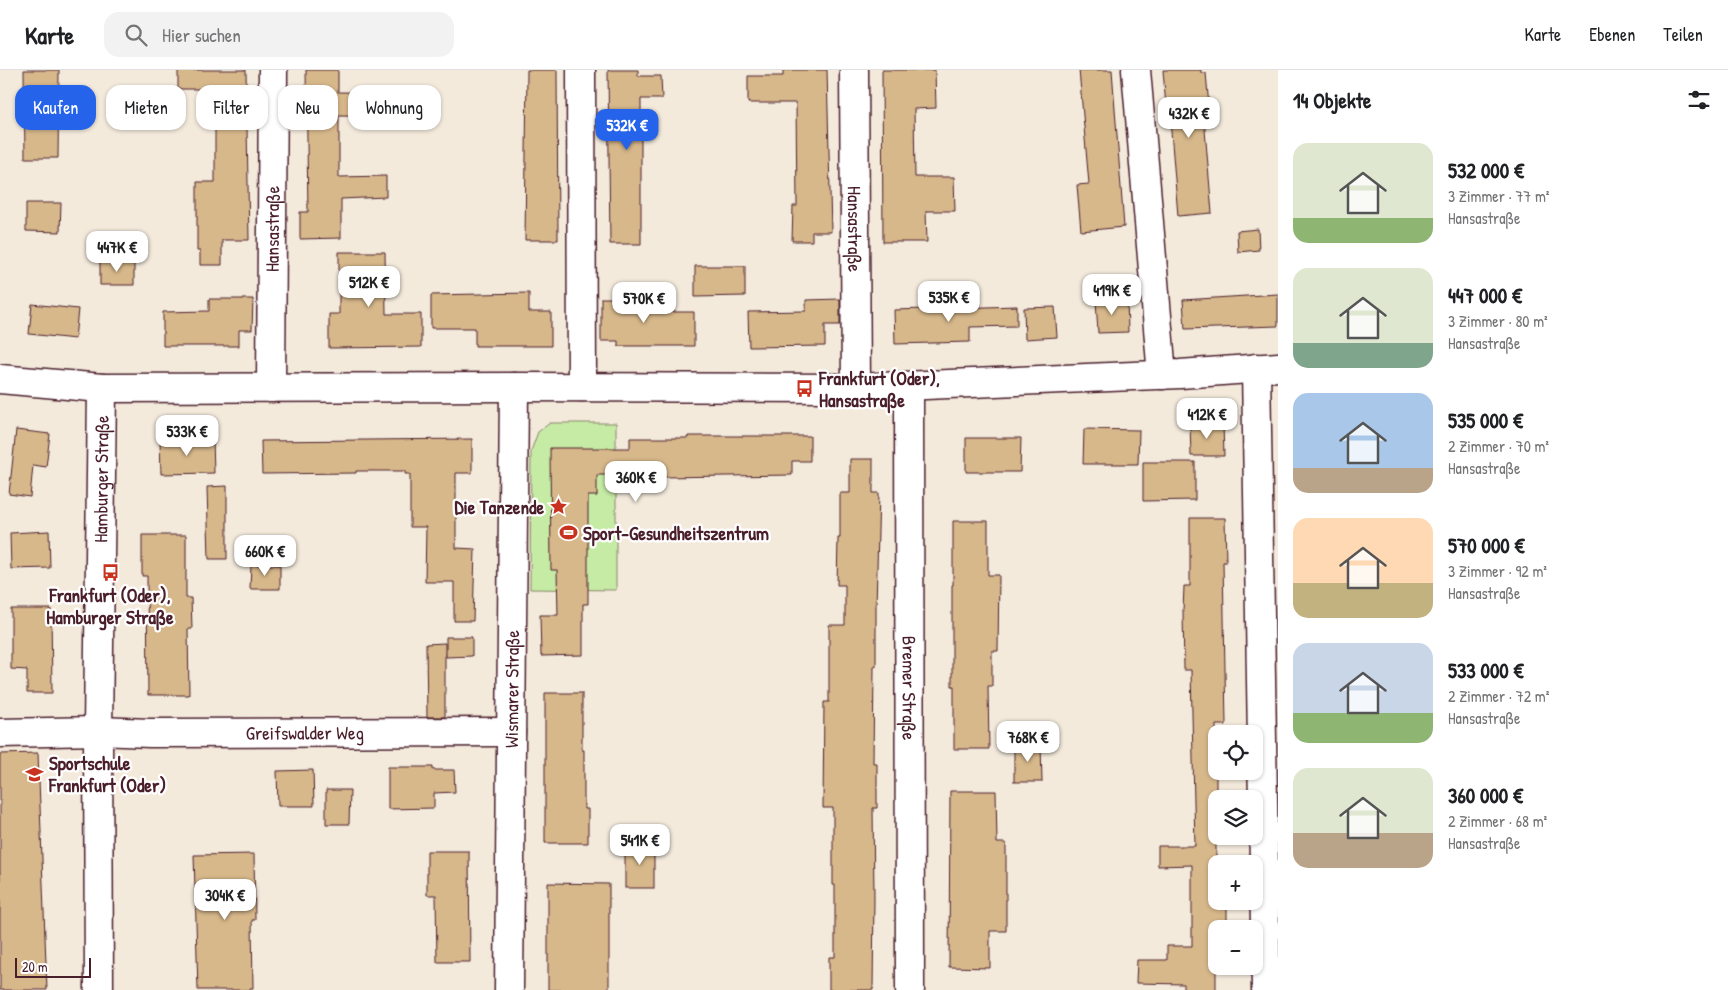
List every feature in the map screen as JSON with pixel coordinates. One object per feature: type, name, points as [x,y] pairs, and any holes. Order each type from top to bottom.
[{"type":"street","name":"Hansastraße","points":[[272,388],[273,70]]},
{"type":"street","points":[[581,70],[582,387]]},
{"type":"street","name":"Hansastraße","points":[[854,70],[856,388]]},
{"type":"street","points":[[1136,70],[1162,375]]},
{"type":"street","points":[[0,379],[102,388],[856,388],[1162,375],[1267,368],[1266,990]]},
{"type":"street","name":"Bremer Straße","points":[[909,386],[910,990]]},
{"type":"street","name":"Wismarer Straße","points":[[509,990],[514,387]]},
{"type":"street","name":"Hamburger Straße","points":[[99,990],[98,730],[102,388]]},
{"type":"street","name":"Greifswalder Weg","points":[[0,733],[98,730],[150,733],[511,732]]},
{"type":"green space","points":[[550,423],[616,423],[616,590],[530,589],[531,451],[538,432]]},
{"type":"building","points":[[24,70],[59,70],[59,85],[24,85]]},
{"type":"building","points":[[178,70],[246,70],[246,85],[196,85],[196,89],[186,89],[186,85],[178,85]]},
{"type":"building","points":[[306,70],[338,70],[338,85],[306,85]]},
{"type":"building","points":[[527,70],[557,70],[558,240],[525,240]]},
{"type":"building","points":[[608,70],[638,70],[638,76],[661,76],[662,99],[641,99],[641,244],[610,244]]},
{"type":"building","points":[[783,70],[827,70],[831,232],[812,232],[812,241],[792,241],[793,206],[797,206],[796,103],[748,103],[748,76],[783,76]]},
{"type":"building","points":[[882,70],[935,70],[936,108],[914,109],[915,177],[954,177],[955,211],[926,211],[927,242],[883,242]]},
{"type":"building","points":[[1079,70],[1112,70],[1124,227],[1081,231],[1077,185],[1089,184]]},
{"type":"building","points":[[1163,70],[1201,70],[1201,73],[1206,73],[1210,118],[1204,118],[1212,213],[1178,216],[1169,107],[1166,107]]},
{"type":"building","points":[[338,92],[348,92],[348,115],[339,115],[339,177],[386,176],[386,197],[341,199],[341,238],[300,239],[300,212],[308,212],[307,130],[338,130]]},
{"type":"building","points":[[25,130],[58,130],[58,158],[25,158]]},
{"type":"building","points":[[215,130],[247,130],[249,240],[222,240],[222,265],[200,265],[200,251],[197,251],[197,182],[215,182]]},
{"type":"building","points":[[26,203],[61,203],[60,232],[26,231]]},
{"type":"building","points":[[1258,229],[1259,250],[1238,252],[1237,231]]},
{"type":"building","points":[[339,252],[385,252],[386,314],[421,314],[421,347],[329,348],[329,314],[339,314]]},
{"type":"building","points":[[134,261],[134,285],[100,285],[100,262]]},
{"type":"building","points":[[695,266],[745,266],[745,296],[695,297]]},
{"type":"building","points":[[529,293],[529,312],[551,312],[551,346],[475,346],[475,328],[431,328],[431,295]]},
{"type":"building","points":[[1278,294],[1278,326],[1185,329],[1183,300]]},
{"type":"building","points":[[601,298],[650,298],[651,312],[694,312],[694,346],[618,346],[618,341],[601,341]]},
{"type":"building","points":[[1127,298],[1128,332],[1098,333],[1096,300]]},
{"type":"building","points":[[209,299],[253,299],[252,330],[239,330],[239,346],[163,346],[163,312],[209,311]]},
{"type":"building","points":[[840,299],[840,325],[825,325],[825,346],[749,347],[748,312],[806,311],[806,300]]},
{"type":"building","points":[[32,304],[78,309],[75,339],[29,334]]},
{"type":"building","points":[[1017,306],[1017,326],[970,327],[970,342],[895,344],[894,310]]},
{"type":"building","points":[[1055,307],[1057,337],[1025,339],[1024,308]]},
{"type":"building","points":[[1190,424],[1223,424],[1224,456],[1191,456]]},
{"type":"building","points":[[1084,429],[1139,430],[1138,464],[1083,464]]},
{"type":"building","points":[[16,430],[50,434],[46,467],[33,465],[30,497],[9,494]]},
{"type":"building","points":[[688,436],[810,436],[810,461],[792,461],[792,475],[663,477],[663,475],[597,475],[597,496],[588,496],[588,604],[583,604],[583,655],[541,656],[540,615],[558,615],[557,570],[551,570],[550,448],[630,448],[630,438],[688,438]]},
{"type":"building","points":[[966,438],[1021,438],[1020,472],[966,472]]},
{"type":"building","points":[[213,439],[214,473],[161,474],[160,440]]},
{"type":"building","points":[[472,439],[472,473],[456,473],[456,548],[475,549],[473,621],[454,621],[454,582],[425,582],[426,527],[410,527],[410,474],[405,474],[405,471],[356,471],[356,473],[262,474],[261,441]]},
{"type":"building","points":[[850,459],[873,459],[873,493],[879,493],[876,666],[874,666],[873,763],[877,763],[877,808],[873,808],[873,990],[829,990],[829,957],[835,957],[835,885],[833,885],[833,808],[823,808],[824,702],[829,702],[829,625],[845,625],[845,585],[837,585],[838,538],[840,538],[840,493],[850,493]]},
{"type":"building","points":[[1143,462],[1195,462],[1195,500],[1143,501]]},
{"type":"building","points":[[227,486],[227,559],[209,559],[207,487]]},
{"type":"building","points":[[1190,518],[1225,518],[1226,562],[1223,562],[1226,725],[1208,725],[1208,780],[1216,780],[1216,790],[1208,790],[1208,845],[1216,845],[1216,855],[1208,855],[1208,910],[1227,910],[1227,920],[1208,920],[1208,975],[1216,975],[1216,990],[1184,990],[1184,984],[1136,983],[1137,960],[1167,960],[1167,946],[1192,946],[1192,865],[1158,866],[1158,846],[1195,846],[1191,670],[1184,670],[1184,586],[1190,586]]},
{"type":"building","points":[[953,521],[988,521],[988,575],[999,575],[998,651],[992,651],[992,686],[988,686],[989,749],[954,749],[954,686],[952,686]]},
{"type":"building","points":[[49,531],[50,568],[11,569],[10,533]]},
{"type":"building","points":[[142,535],[186,535],[186,598],[191,598],[192,629],[188,629],[189,695],[148,695],[147,576],[142,576]]},
{"type":"building","points":[[251,565],[280,565],[280,589],[250,589]]},
{"type":"building","points":[[11,609],[51,609],[52,693],[27,693],[27,670],[11,669]]},
{"type":"building","points":[[446,637],[472,637],[472,656],[446,657]]},
{"type":"building","points":[[445,643],[445,717],[427,717],[426,644]]},
{"type":"building","points":[[545,693],[582,693],[584,809],[588,809],[588,843],[545,843]]},
{"type":"building","points":[[1041,743],[1042,782],[1014,782],[1014,744]]},
{"type":"building","points":[[38,753],[47,990],[0,990],[0,754]]},
{"type":"building","points":[[388,767],[433,767],[433,770],[454,770],[455,792],[434,793],[434,808],[388,809]]},
{"type":"building","points":[[313,770],[314,806],[278,806],[277,771]]},
{"type":"building","points":[[326,790],[350,790],[349,824],[326,824]]},
{"type":"building","points":[[950,791],[996,791],[997,843],[1006,843],[1006,931],[990,931],[990,968],[949,967]]},
{"type":"building","points":[[625,845],[654,845],[654,888],[625,888]]},
{"type":"building","points":[[427,851],[469,851],[470,962],[437,962],[436,895],[427,895]]},
{"type":"building","points":[[254,854],[255,920],[252,920],[253,988],[250,988],[250,990],[198,990],[194,855]]},
{"type":"building","points":[[548,883],[609,884],[609,990],[548,990]]},
{"type":"place","name":"Frankfurt (Oder), Hansastraße","points":[[805,389]]},
{"type":"place","name":"Die Tanzende","points":[[558,507]]},
{"type":"place","name":"Sport-Gesundheitszentrum","points":[[569,533]]},
{"type":"place","name":"Frankfurt (Oder), Hamburger Straße","points":[[110,572]]},
{"type":"place","name":"Sportschule Frankfurt (Oder)","points":[[35,774]]}]
